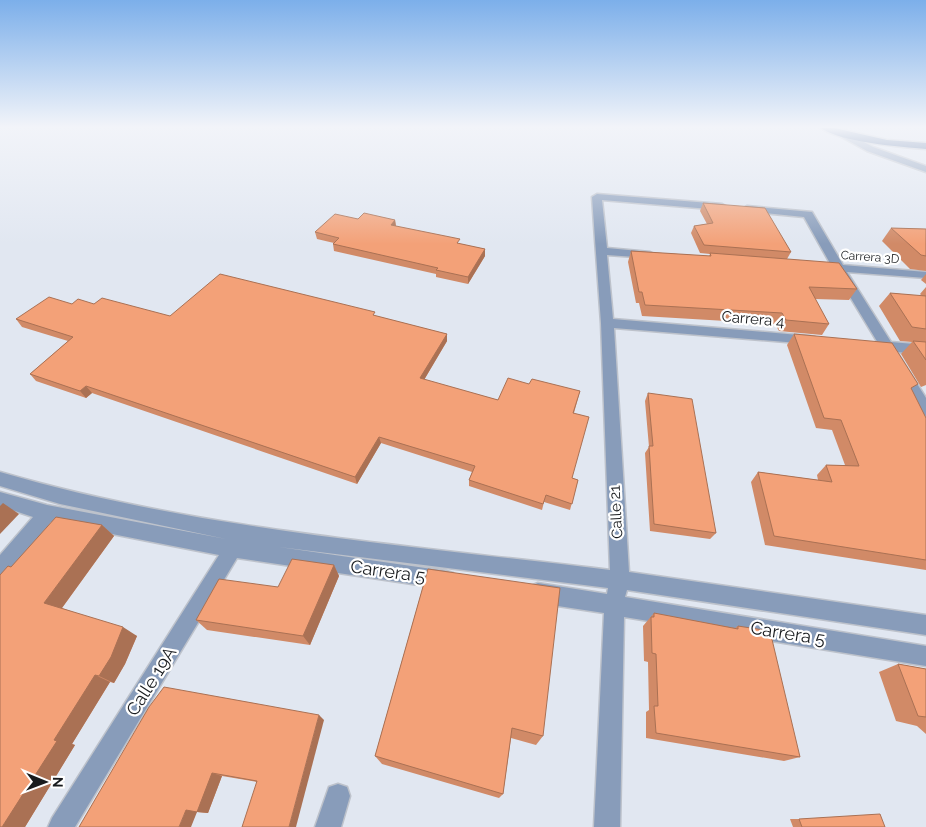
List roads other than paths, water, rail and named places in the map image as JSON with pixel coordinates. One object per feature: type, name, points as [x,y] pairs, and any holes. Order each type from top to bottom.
[{"type":"street","name":"Calle 21","points":[[606,827],[614,604],[620,580],[607,323],[597,197],[808,214],[839,269]]},
{"type":"street","points":[[602,251],[661,256]]},
{"type":"street","name":"Carrera 3D","points":[[819,267],[926,276]]},
{"type":"street","points":[[839,269],[926,410]]},
{"type":"street","name":"Carrera 4","points":[[607,323],[820,341]]},
{"type":"street","points":[[869,344],[926,350]]},
{"type":"street","name":"Carrera 5","points":[[0,479],[60,497],[237,542],[620,580],[926,625]]},
{"type":"street","name":"Carrera 5","points":[[0,499],[47,513],[237,542],[467,583]]},
{"type":"street","points":[[0,569],[47,513]]},
{"type":"street","name":"Calle 19A","points":[[60,827],[237,542]]},
{"type":"street","name":"Carrera 5","points":[[516,590],[614,604],[926,656]]},
{"type":"street","points":[[328,827],[338,796]]}]
